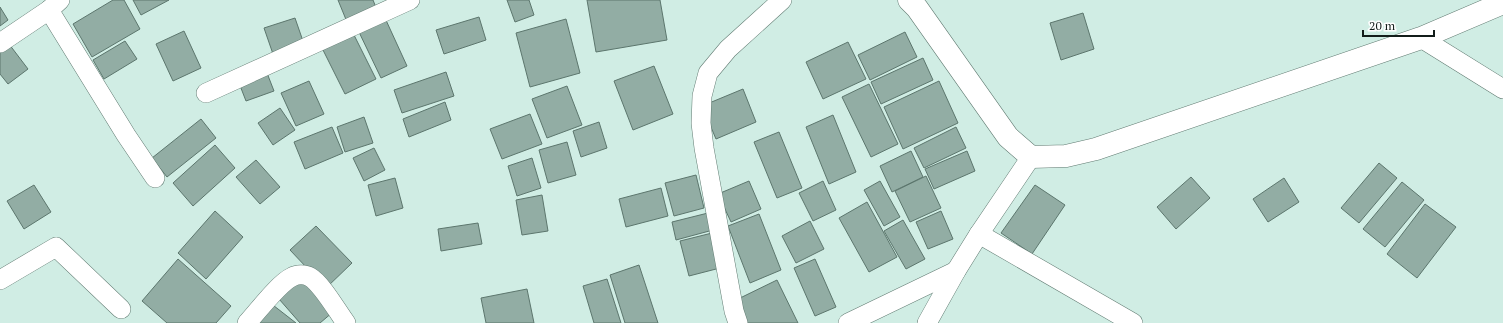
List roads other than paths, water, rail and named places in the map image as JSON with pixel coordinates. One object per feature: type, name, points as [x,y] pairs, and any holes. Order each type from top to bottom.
[{"type":"street","points":[[206,93],[410,0]]},
{"type":"street","points":[[738,323],[704,148],[701,123],[702,96],[708,73],[728,49],[782,0]]},
{"type":"street","points":[[909,0],[917,8],[1008,137],[1031,157],[1066,156],[1096,149],[1421,38],[1489,4]]},
{"type":"street","points":[[0,42],[55,5],[126,135],[156,178]]},
{"type":"street","points":[[1421,38],[1503,89]]},
{"type":"street","points":[[928,323],[956,271],[1031,157]]},
{"type":"street","points":[[979,234],[1133,323]]},
{"type":"street","points":[[0,280],[56,247],[121,309]]},
{"type":"street","points":[[848,323],[956,271]]},
{"type":"street","points":[[247,323],[284,283],[292,276],[300,274],[309,276],[318,283],[346,323]]}]
